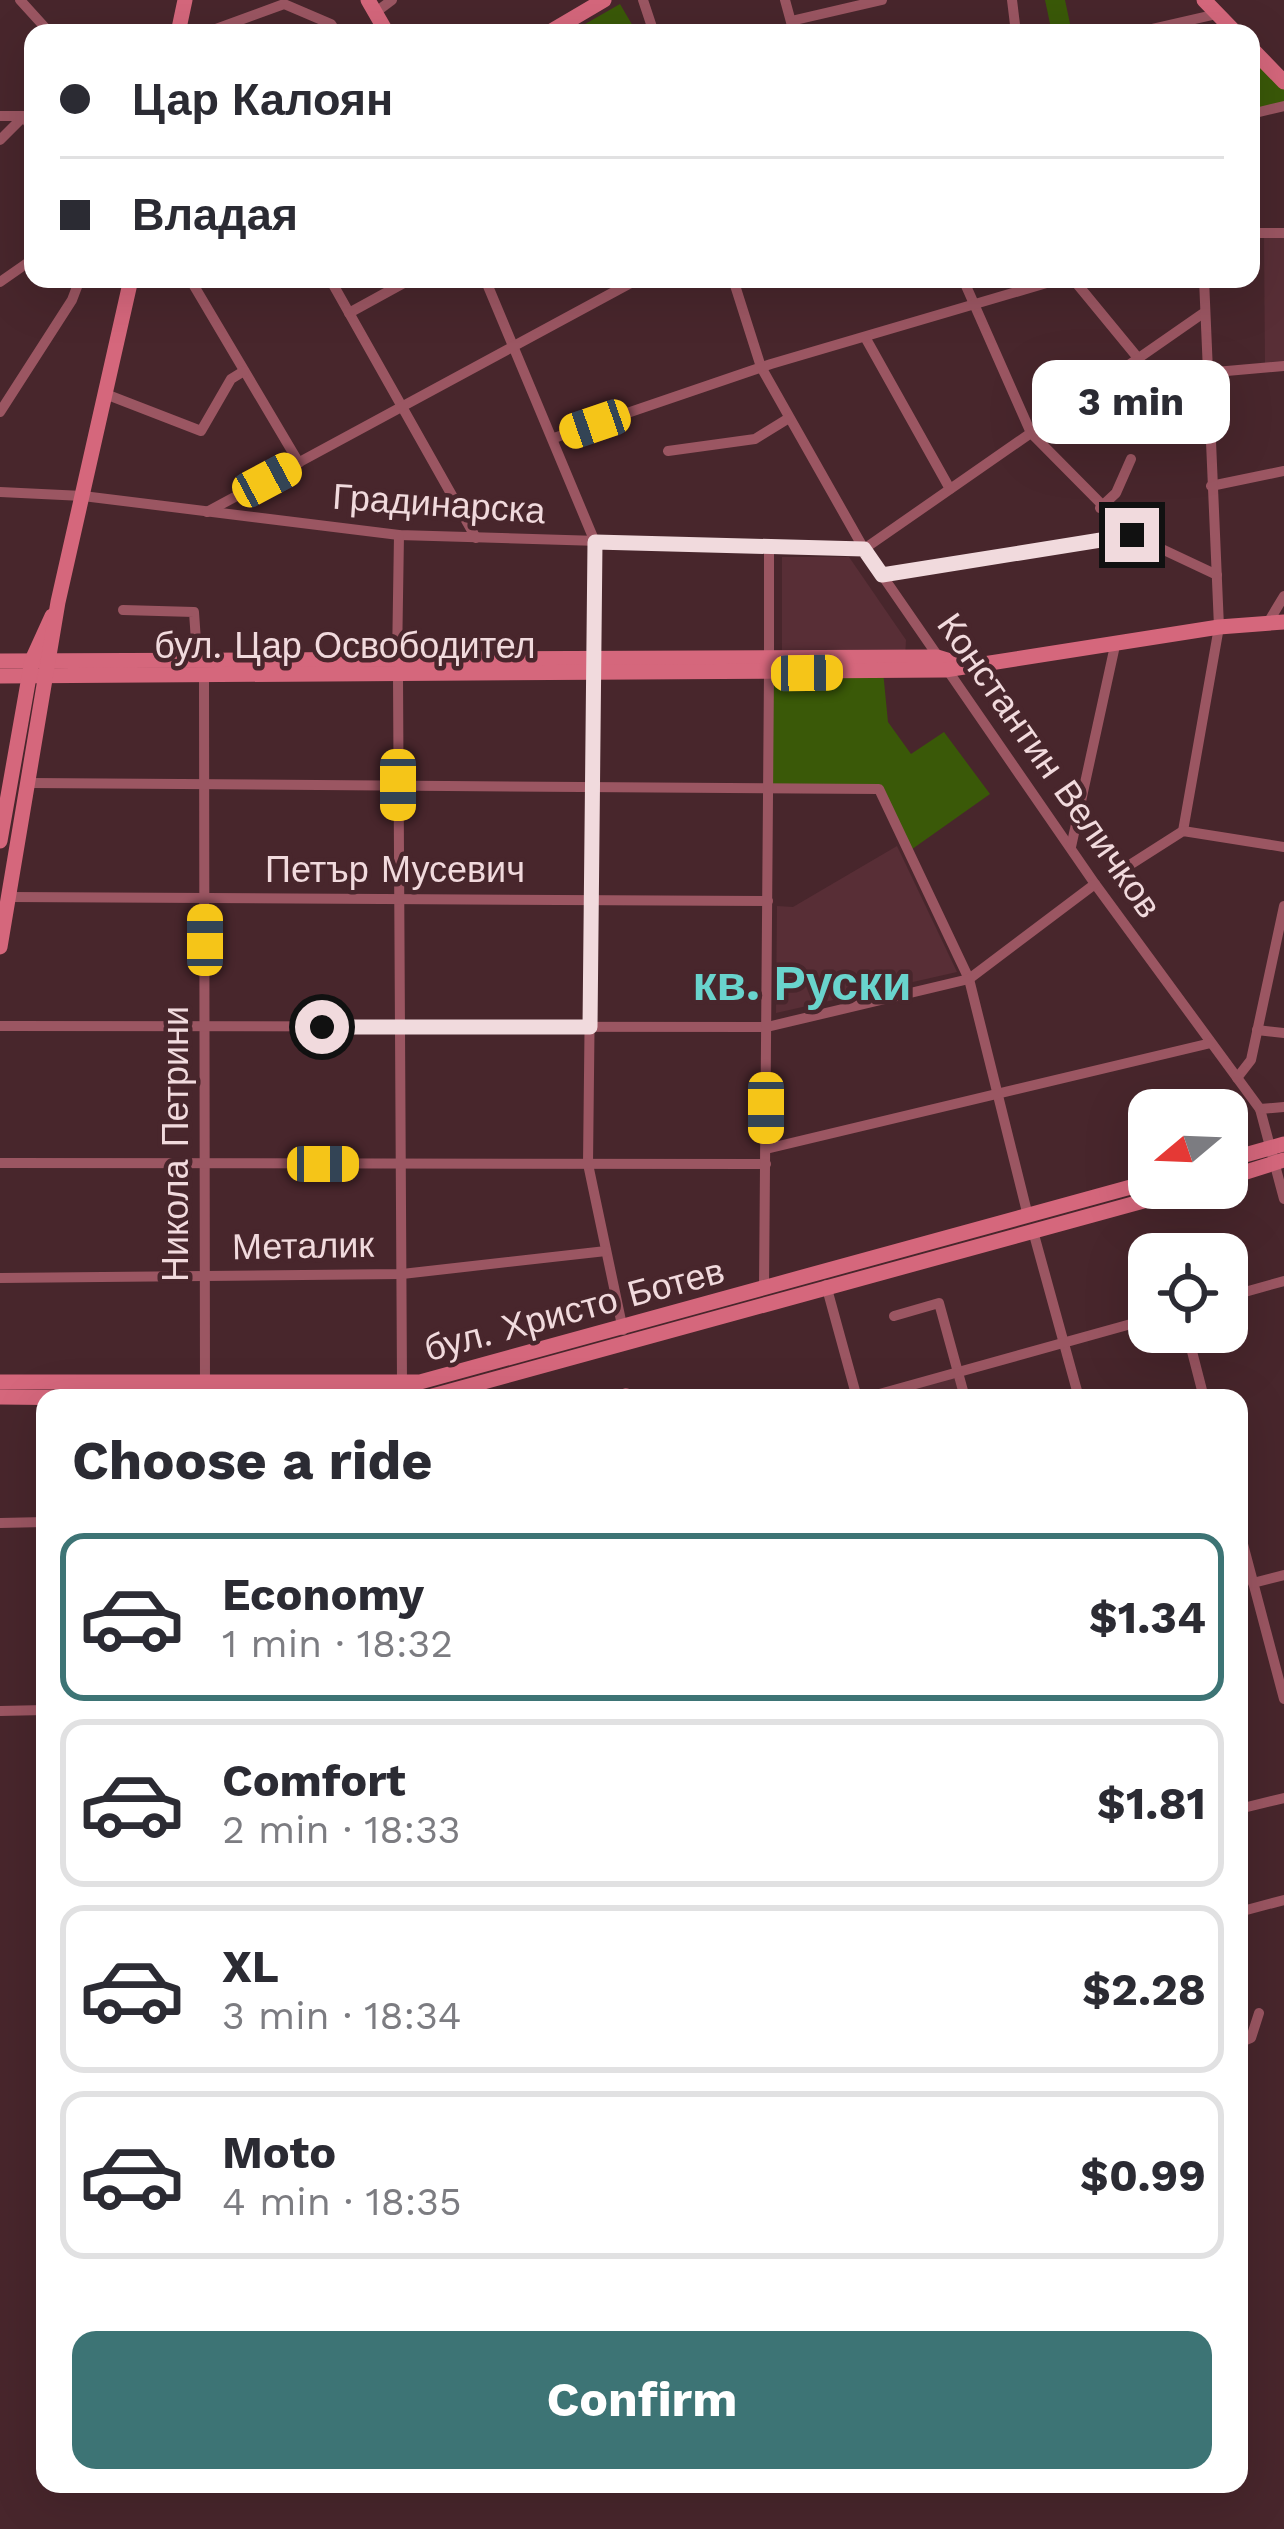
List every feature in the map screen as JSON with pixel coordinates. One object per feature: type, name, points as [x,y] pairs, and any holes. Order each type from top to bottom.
[{"type":"street","points":[[20,0],[42,24]]},
{"type":"street","points":[[372,6],[392,0]]},
{"type":"street","points":[[563,24],[604,0]]},
{"type":"street","points":[[802,24],[882,0]]},
{"type":"street","points":[[1204,0],[1227,24]]},
{"type":"street","points":[[244,24],[284,4],[331,24]]},
{"type":"street","points":[[1172,24],[1217,14]]},
{"type":"street","points":[[1260,58],[1284,82]]},
{"type":"street","points":[[0,140],[24,119]]},
{"type":"street","points":[[0,412],[77,288]]},
{"type":"street","points":[[0,947],[16,897],[58,602],[83,496],[116,398],[130,288]]},
{"type":"street","points":[[195,288],[299,463]]},
{"type":"street","points":[[335,288],[476,538]]},
{"type":"street","points":[[349,313],[395,288]]},
{"type":"street","points":[[489,288],[595,542],[588,1164],[624,1335]]},
{"type":"street","points":[[204,513],[621,288]]},
{"type":"street","name":"Константин Величков","points":[[736,288],[761,367],[864,549],[1095,884],[1260,1109],[1279,1153],[1284,1199]]},
{"type":"street","points":[[966,288],[1031,433],[1100,508],[1132,535],[1217,574]]},
{"type":"street","points":[[554,438],[761,367],[1031,288]]},
{"type":"street","points":[[1080,288],[1138,358]]},
{"type":"street","points":[[1183,831],[1219,626],[1203,288]]},
{"type":"street","points":[[864,549],[1202,314]]},
{"type":"street","points":[[865,337],[950,489]]},
{"type":"street","points":[[1204,373],[1284,366]]},
{"type":"street","points":[[116,398],[201,431],[231,379],[244,371]]},
{"type":"street","points":[[668,451],[754,439],[789,418]]},
{"type":"street","points":[[1100,508],[1116,493],[1131,459]]},
{"type":"street","points":[[1211,486],[1284,471]]},
{"type":"street","name":"Градинарска","points":[[0,492],[83,496],[399,536],[864,549]]},
{"type":"street","points":[[882,575],[1132,535]]},
{"type":"street","points":[[399,536],[403,1376]]},
{"type":"street","points":[[764,1289],[769,545]]},
{"type":"street","points":[[1276,621],[1281,598]]},
{"type":"street","points":[[0,841],[31,668],[58,602]]},
{"type":"street","points":[[123,610],[194,612],[197,656]]},
{"type":"street","name":"бул. Цар Освободител","points":[[769,662],[947,664],[1276,621]]},
{"type":"street","points":[[910,658],[922,635]]},
{"type":"street","points":[[1071,847],[1116,641]]},
{"type":"street","name":"бул. Цар Освободител","points":[[51,668],[197,656],[397,668]]},
{"type":"street","name":"бул. Цар Освободител","points":[[51,668],[204,674],[910,658],[947,664]]},
{"type":"street","points":[[0,661],[51,668]]},
{"type":"street","points":[[0,676],[31,668]]},
{"type":"street","name":"Никола Петрини","points":[[204,674],[205,1389]]},
{"type":"street","points":[[35,783],[879,790],[969,979],[1076,1389]]},
{"type":"street","points":[[1114,875],[1183,831],[1284,847]]},
{"type":"street","points":[[0,1026],[767,1027],[969,979],[1095,884]]},
{"type":"street","name":"Петър Мусевич","points":[[16,897],[768,901]]},
{"type":"street","points":[[1237,1078],[1251,1060],[1284,906]]},
{"type":"street","points":[[1257,1030],[1284,1033]]},
{"type":"street","points":[[766,1149],[1211,1043]]},
{"type":"street","points":[[1260,1109],[1280,1107]]},
{"type":"street","points":[[1248,1157],[1279,1153]]},
{"type":"street","points":[[1248,1168],[1279,1153]]},
{"type":"street","points":[[0,1163],[766,1164]]},
{"type":"street","name":"бул. Христо Ботев","points":[[1030,1223],[1128,1188]]},
{"type":"street","name":"бул. Христо Ботев","points":[[624,1335],[1030,1223],[1128,1202]]},
{"type":"street","name":"Металик","points":[[0,1278],[402,1274],[606,1251]]},
{"type":"street","points":[[825,1280],[858,1389]]},
{"type":"street","name":"бул. Христо Ботев","points":[[449,1389],[764,1289],[825,1280]]},
{"type":"street","points":[[1248,1291],[1284,1281]]},
{"type":"street","points":[[894,1316],[939,1303],[962,1389]]},
{"type":"street","points":[[894,1389],[1128,1325]]},
{"type":"street","points":[[1192,1353],[1202,1389]]},
{"type":"street","name":"бул. Христо Ботев","points":[[219,1389],[403,1376],[428,1389]]},
{"type":"street","name":"бул. Христо Ботев","points":[[0,1382],[179,1389]]},
{"type":"street","points":[[0,1396],[36,1397]]},
{"type":"street","points":[[0,1522],[36,1522]]},
{"type":"street","points":[[1248,1568],[1284,1699]]},
{"type":"street","points":[[1253,1583],[1284,1575]]},
{"type":"street","points":[[0,1711],[36,1710]]},
{"type":"street","points":[[1248,1807],[1284,1798]]},
{"type":"street","points":[[1248,1910],[1284,1900]]},
{"type":"street","points":[[1248,2039],[1258,2013]]},
{"type":"shaded area","points":[[1264,233],[1284,233],[1284,366],[1265,368]]},
{"type":"shaded area","points":[[782,557],[849,557],[906,640],[905,658],[782,660]]},
{"type":"shaded area","points":[[897,846],[957,972],[776,1013],[777,906],[793,907]]},
{"type":"shaded area","points":[[954,1376],[958,1389],[907,1389]]},
{"type":"green space","points":[[1045,0],[1065,0],[1070,24],[1050,24]]},
{"type":"green space","points":[[620,4],[632,24],[585,24]]},
{"type":"green space","points":[[1260,58],[1284,82],[1284,106],[1260,112]]},
{"type":"green space","points":[[883,671],[888,722],[911,754],[944,732],[990,794],[908,852],[878,790],[768,787],[769,673]]},
{"type":"district","name":"кв. Руски","points":[[802,983]]},
{"type":"route","points":[[322,1027],[590,1027],[595,542],[864,549],[882,575],[1132,535]]}]
